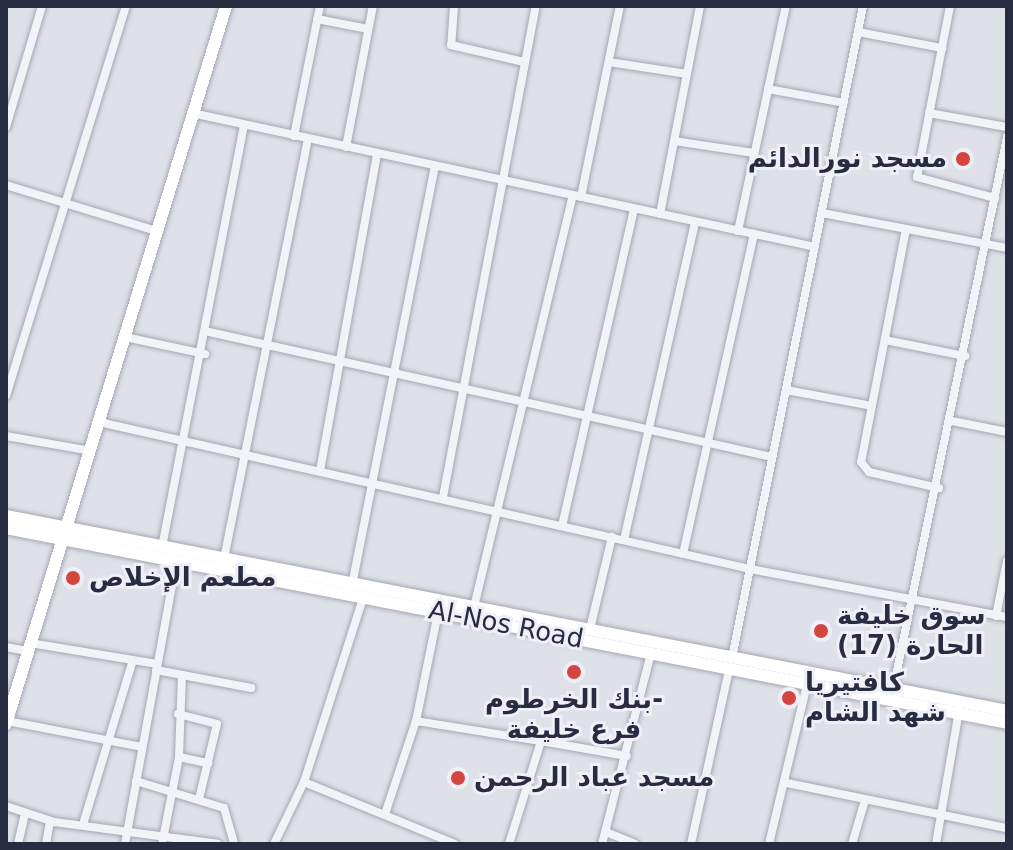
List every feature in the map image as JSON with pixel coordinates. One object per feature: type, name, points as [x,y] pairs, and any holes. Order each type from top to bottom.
[{"type":"main road","points":[[6,722],[226,6]]},
{"type":"main road","name":"Al-Nos Road","points":[[6,516],[176,562],[356,592],[474,607],[499,618],[651,653],[893,690],[1007,723]]},
{"type":"main road","name":"Al-Nos Road","points":[[6,528],[162,547],[224,559],[438,613],[590,629],[807,684],[960,708],[1007,711]]},
{"type":"street","points":[[6,127],[42,6]]},
{"type":"street","points":[[6,396],[126,6]]},
{"type":"street","points":[[294,136],[320,6]]},
{"type":"street","points":[[346,147],[373,6]]},
{"type":"street","points":[[454,6],[451,45],[524,62]]},
{"type":"street","points":[[443,497],[536,6]]},
{"type":"street","points":[[474,607],[501,511],[620,6]]},
{"type":"street","points":[[660,214],[700,6]]},
{"type":"street","points":[[738,231],[786,6]]},
{"type":"street","points":[[691,844],[731,664],[863,6]]},
{"type":"street","points":[[950,6],[918,180],[995,198]]},
{"type":"street","points":[[317,19],[368,29]]},
{"type":"street","points":[[858,32],[942,48]]},
{"type":"street","points":[[609,62],[687,74]]},
{"type":"street","points":[[768,89],[844,103]]},
{"type":"street","points":[[192,113],[815,247]]},
{"type":"street","points":[[929,113],[1007,127]]},
{"type":"street","points":[[162,547],[205,354],[244,125]]},
{"type":"street","points":[[893,690],[939,488],[1007,137]]},
{"type":"street","points":[[224,559],[249,458],[308,139]]},
{"type":"street","points":[[674,141],[754,153]]},
{"type":"street","points":[[320,471],[377,154]]},
{"type":"street","points":[[274,844],[304,782],[356,592],[435,166]]},
{"type":"street","points":[[6,185],[156,231]]},
{"type":"street","points":[[562,526],[634,209]]},
{"type":"street","points":[[822,213],[1007,248]]},
{"type":"street","points":[[624,540],[695,222]]},
{"type":"street","points":[[906,229],[862,468],[939,488]]},
{"type":"street","points":[[683,554],[754,234]]},
{"type":"street","points":[[209,332],[772,457]]},
{"type":"street","points":[[125,337],[205,354]]},
{"type":"street","points":[[885,340],[965,356]]},
{"type":"street","points":[[786,390],[872,406]]},
{"type":"street","points":[[952,421],[1007,432]]},
{"type":"street","points":[[99,422],[249,458],[443,497],[750,569],[1007,617]]},
{"type":"street","points":[[6,436],[91,451]]},
{"type":"street","points":[[590,629],[612,537]]},
{"type":"street","points":[[996,616],[1007,561]]},
{"type":"street","points":[[125,844],[176,562]]},
{"type":"street","points":[[385,814],[416,721],[438,613]]},
{"type":"street","points":[[6,647],[133,660],[182,675],[251,688]]},
{"type":"street","points":[[602,844],[651,653]]},
{"type":"street","points":[[84,821],[106,740],[133,660]]},
{"type":"street","points":[[163,840],[179,757],[178,714],[182,675]]},
{"type":"street","points":[[769,844],[787,783],[807,684]]},
{"type":"street","points":[[936,844],[944,815],[960,708]]},
{"type":"street","points":[[178,714],[216,723],[199,799]]},
{"type":"street","points":[[416,721],[627,756]]},
{"type":"street","points":[[6,722],[142,747]]},
{"type":"street","points":[[509,844],[541,741]]},
{"type":"street","points":[[179,757],[208,763]]},
{"type":"street","points":[[136,781],[199,799],[228,813],[234,844]]},
{"type":"street","points":[[304,782],[455,844]]},
{"type":"street","points":[[787,783],[1007,828]]},
{"type":"street","points":[[852,844],[865,800]]},
{"type":"street","points":[[6,806],[50,822],[84,821],[163,840],[218,844]]},
{"type":"street","points":[[18,844],[25,813]]},
{"type":"street","points":[[46,844],[50,822]]},
{"type":"street","points":[[606,832],[635,844]]},
{"type":"place","name":"مسجد نورالدائم","points":[[963,159]]},
{"type":"place","name":"مطعم الإخلاص","points":[[73,578]]},
{"type":"place","name":"سوق خليفة الحارة (17)","points":[[821,631]]},
{"type":"place","name":"بنك الخرطوم- فرع خليفة","points":[[574,672]]},
{"type":"place","name":"كافتيريا شهد الشام","points":[[789,698]]},
{"type":"place","name":"مسجد عباد الرحمن","points":[[458,778]]}]
